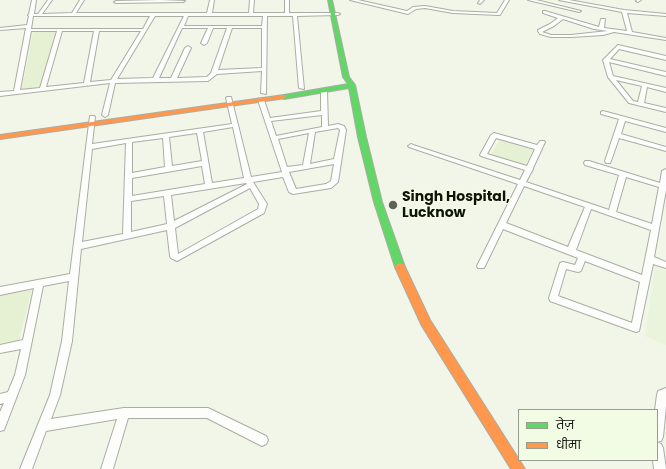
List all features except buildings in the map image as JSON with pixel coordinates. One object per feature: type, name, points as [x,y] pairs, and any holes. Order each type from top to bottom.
[{"type":"street","points":[[17,92],[30,15],[34,0]]},
{"type":"street","points":[[39,15],[50,0]]},
{"type":"street","points":[[74,15],[82,0]]},
{"type":"street","points":[[209,14],[212,0]]},
{"type":"street","points":[[251,14],[252,0]]},
{"type":"street","points":[[287,0],[287,14]]},
{"type":"street","points":[[330,0],[336,14]]},
{"type":"street","points":[[335,0],[346,77],[352,84],[362,137],[378,202],[398,262],[426,323],[518,469]]},
{"type":"street","points":[[352,0],[408,13],[415,8],[425,7],[453,12],[498,14],[507,0]]},
{"type":"street","points":[[380,6],[386,0]]},
{"type":"street","points":[[530,0],[579,11]]},
{"type":"street","points":[[553,5],[555,0]]},
{"type":"street","points":[[561,0],[624,11],[666,15]]},
{"type":"street","points":[[110,14],[116,1],[183,1],[179,14]]},
{"type":"street","points":[[571,22],[579,11],[579,3]]},
{"type":"street","points":[[624,11],[630,33]]},
{"type":"street","points":[[545,12],[571,22],[601,29],[666,39]]},
{"type":"street","points":[[105,115],[113,81],[154,14]]},
{"type":"street","points":[[155,80],[187,14]]},
{"type":"street","points":[[265,14],[263,27],[263,97],[268,120],[274,138],[293,192],[328,186],[334,182],[343,130],[338,126],[274,138]]},
{"type":"street","points":[[295,14],[302,88]]},
{"type":"street","points":[[30,15],[336,14]]},
{"type":"street","points":[[561,18],[541,32],[551,36],[571,36],[603,34],[615,31]]},
{"type":"street","points":[[601,29],[603,20]]},
{"type":"street","points":[[181,27],[263,27]]},
{"type":"street","points":[[204,43],[211,27]]},
{"type":"street","points":[[0,94],[113,81],[208,79],[215,72],[230,27]]},
{"type":"street","points":[[0,30],[28,28],[60,30],[144,30]]},
{"type":"street","points":[[43,88],[60,30]]},
{"type":"street","points":[[87,84],[97,30]]},
{"type":"street","points":[[606,60],[618,47],[666,58]]},
{"type":"street","points":[[173,80],[188,48]]},
{"type":"street","points":[[606,60],[666,74]]},
{"type":"street","points":[[606,60],[611,77],[631,102],[666,110]]},
{"type":"street","points":[[215,72],[264,70]]},
{"type":"street","points":[[611,77],[666,90]]},
{"type":"street","points":[[263,97],[302,88],[340,82],[352,84]]},
{"type":"street","points":[[0,130],[92,121],[105,115],[324,91],[352,84]]},
{"type":"street","points":[[641,104],[645,86]]},
{"type":"street","points":[[324,91],[325,129]]},
{"type":"street","points":[[0,137],[92,121],[230,101]]},
{"type":"street","points":[[167,193],[172,226],[174,256],[177,258],[261,211],[262,204],[249,182],[230,101]]},
{"type":"street","points":[[268,120],[324,113]]},
{"type":"street","points":[[603,113],[666,130]]},
{"type":"street","points":[[608,161],[623,118]]},
{"type":"street","points":[[26,469],[55,395],[67,342],[92,121]]},
{"type":"street","points":[[89,148],[235,125]]},
{"type":"street","points":[[200,131],[209,186]]},
{"type":"street","points":[[306,166],[312,132]]},
{"type":"street","points":[[476,168],[494,135],[541,145],[523,184],[480,266]]},
{"type":"street","points":[[617,135],[666,149]]},
{"type":"street","points":[[166,136],[169,169]]},
{"type":"street","points":[[127,236],[129,142]]},
{"type":"street","points":[[411,146],[655,228]]},
{"type":"street","points":[[483,156],[530,169]]},
{"type":"street","points":[[128,199],[209,186],[249,182],[306,166],[338,161]]},
{"type":"street","points":[[128,176],[205,163]]},
{"type":"street","points":[[587,163],[664,184]]},
{"type":"street","points":[[583,256],[578,269],[563,265],[553,298],[636,328],[666,170]]},
{"type":"street","points":[[612,213],[623,174]]},
{"type":"street","points":[[79,246],[172,226],[249,182]]},
{"type":"street","points":[[571,251],[589,206]]},
{"type":"street","points":[[502,225],[645,280]]},
{"type":"street","points":[[649,259],[666,265]]},
{"type":"street","points":[[0,291],[75,276]]},
{"type":"street","points":[[0,426],[20,375],[39,283]]},
{"type":"street","points":[[0,349],[26,343]]},
{"type":"street","points":[[658,429],[662,396],[666,393]]},
{"type":"street","points":[[0,399],[12,396]]},
{"type":"street","points":[[43,426],[124,413],[208,413],[262,440]]},
{"type":"street","points":[[107,469],[124,413]]},
{"type":"shaded area","points":[[33,31],[57,31],[40,87],[22,89]]},
{"type":"shaded area","points":[[500,139],[533,149],[525,166],[491,155]]},
{"type":"shaded area","points":[[655,267],[666,271],[666,345],[645,336]]},
{"type":"shaded area","points":[[32,289],[19,340],[0,344],[0,295]]},
{"type":"traffic: fast","points":[[330,0],[346,77],[352,85],[362,137],[378,202],[400,267]]},
{"type":"traffic: fast","points":[[284,97],[337,89],[352,85]]},
{"type":"traffic: slow","points":[[0,137],[284,97]]},
{"type":"traffic: slow","points":[[400,267],[426,323],[518,469]]},
{"type":"place","name":"Singh Hospital, Lucknow","points":[[393,205]]}]
